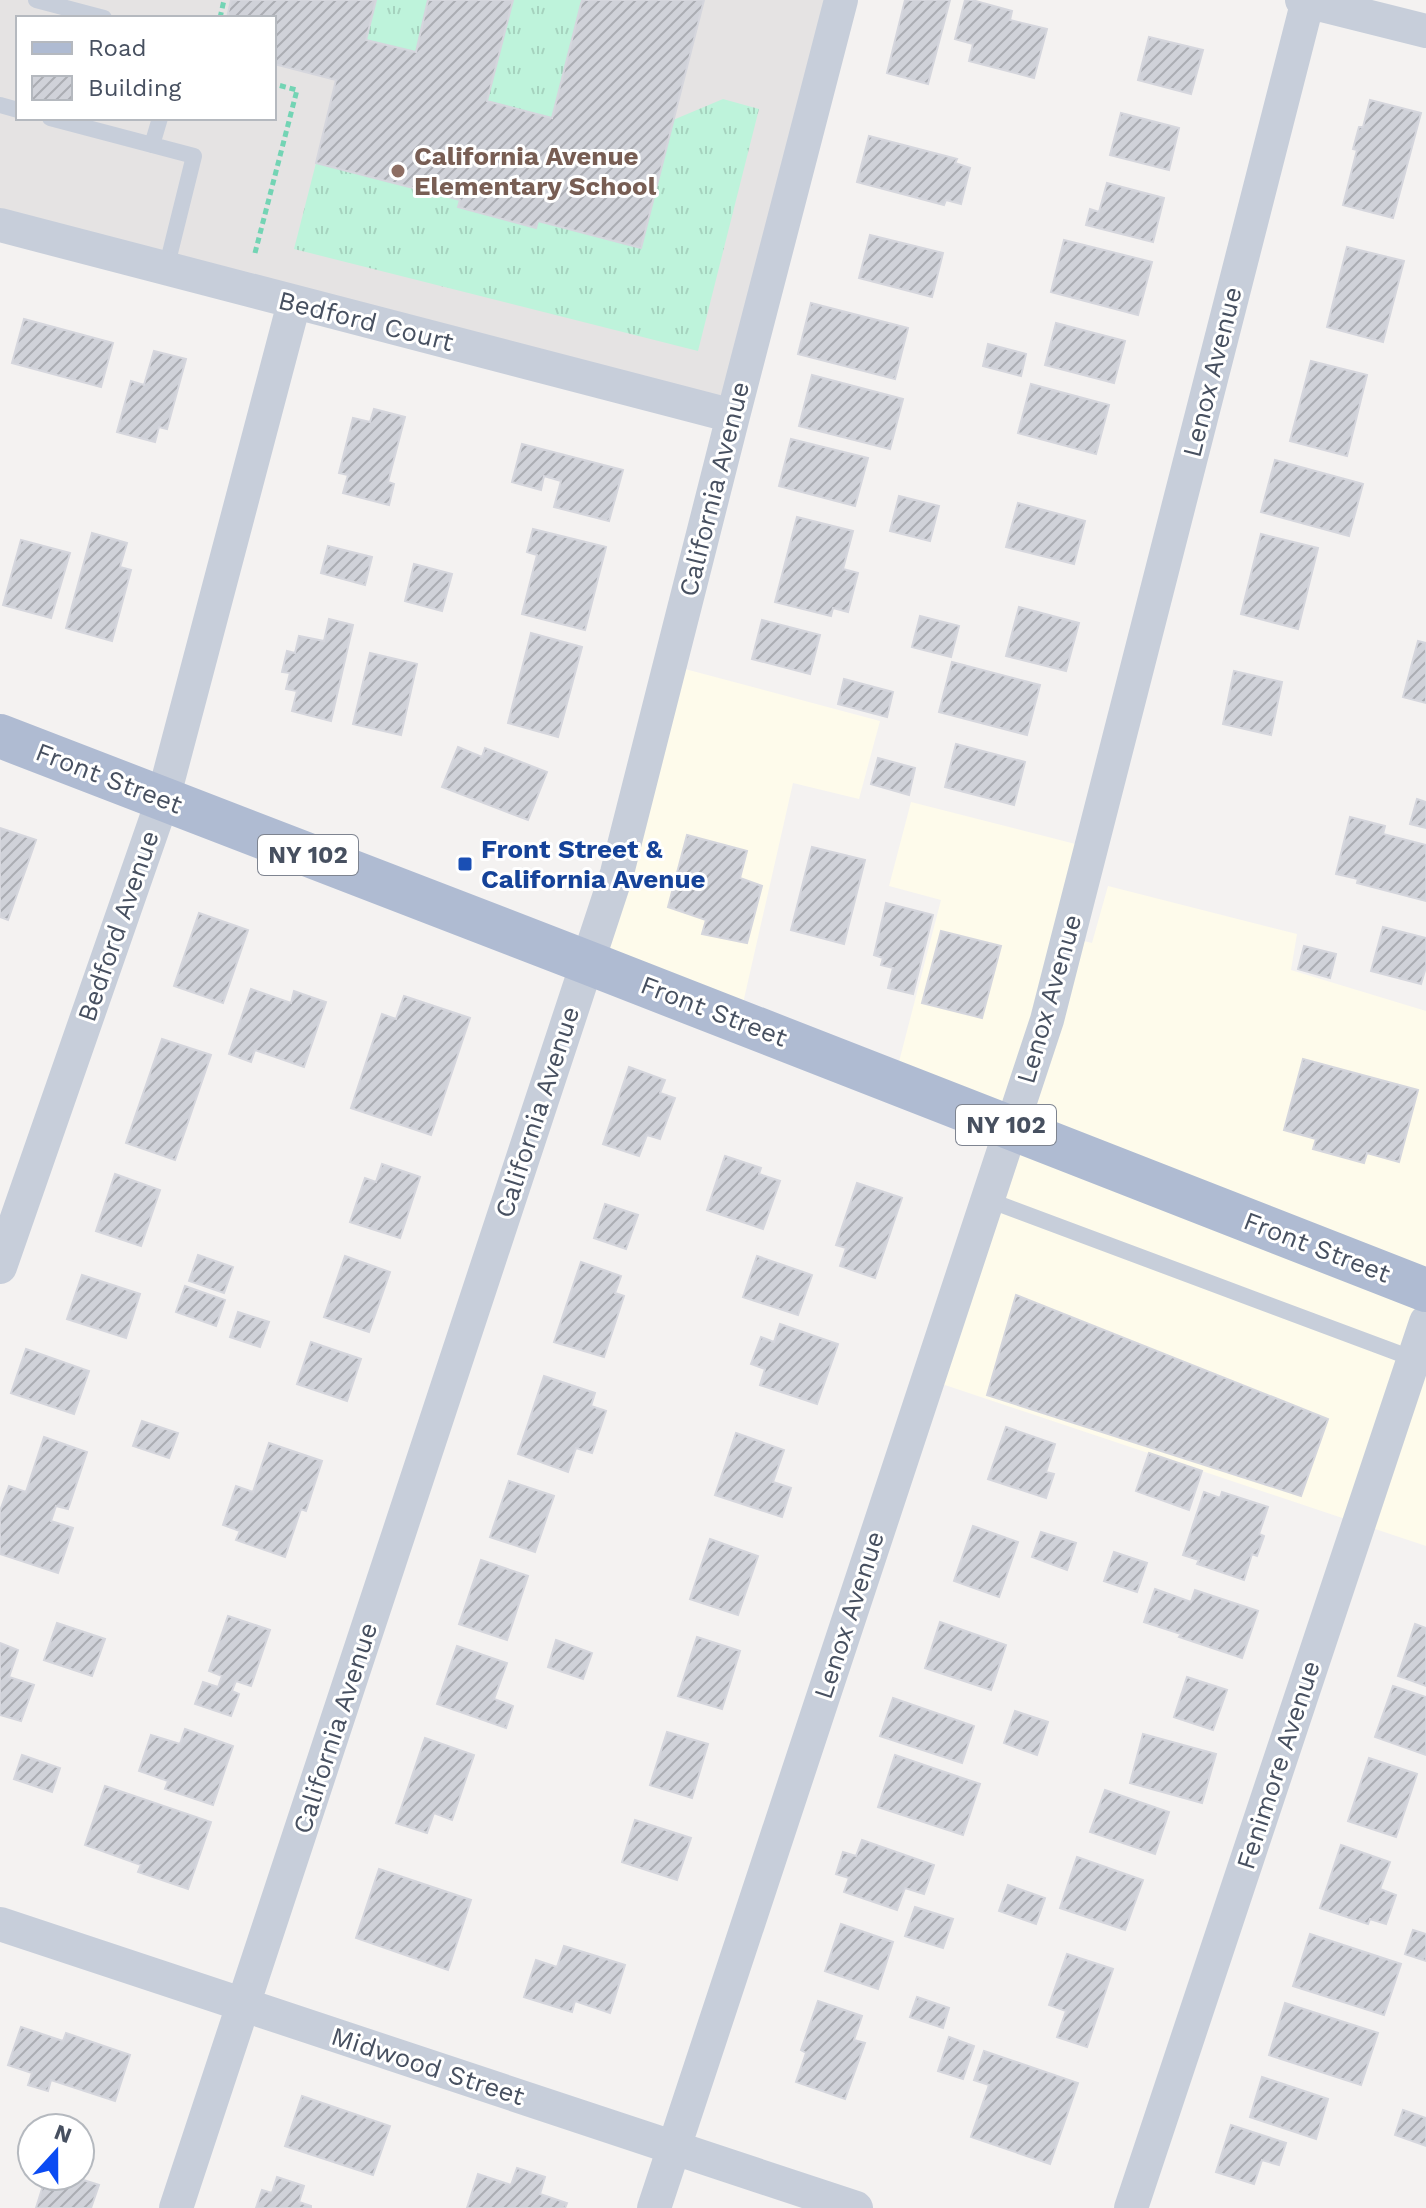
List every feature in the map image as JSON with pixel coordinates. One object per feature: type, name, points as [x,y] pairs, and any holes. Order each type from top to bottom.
[{"type":"main road","name":"Front Street","points":[[0,736],[1426,1290]]},
{"type":"street","name":"California Avenue","points":[[176,2208],[617,873],[841,0]]},
{"type":"street","points":[[1306,0],[1426,31]]},
{"type":"street","name":"Lenox Avenue","points":[[654,2208],[1047,1020],[1306,0]]},
{"type":"street","name":"Bedford Court","points":[[0,225],[733,416]]},
{"type":"street","name":"Bedford Avenue","points":[[0,1267],[163,799],[294,303]]},
{"type":"street","name":"Fenimore Avenue","points":[[1131,2208],[1426,1322]]},
{"type":"street","name":"Midwood Street","points":[[0,1924],[856,2208]]},
{"type":"lane","points":[[36,0],[96,16]]},
{"type":"lane","points":[[58,120],[194,156],[166,269]]},
{"type":"lane","points":[[152,145],[159,120]]},
{"type":"lane","points":[[986,1199],[1414,1359]]},
{"type":"path","points":[[254,259],[297,90],[276,85]]},
{"type":"shaded area","name":"California Avenue Elementary School","points":[[0,0],[841,0],[733,416],[0,224]]},
{"type":"shaded area","points":[[670,665],[880,721],[859,799],[793,783],[739,1021],[586,962]]},
{"type":"shaded area","points":[[911,802],[1091,848],[1068,937],[1092,943],[1108,886],[1297,934],[1291,970],[1426,1011],[1426,1546],[927,1379],[1010,1127],[894,1081],[941,900],[889,886]]},
{"type":"green space","points":[[376,0],[428,0],[416,52],[366,40]]},
{"type":"green space","points":[[513,0],[582,0],[552,118],[487,101]]},
{"type":"green space","points":[[723,99],[759,109],[698,351],[294,249],[316,163],[460,200],[458,207],[536,228],[538,221],[641,248],[673,120]]},
{"type":"building","points":[[231,0],[376,0],[366,40],[416,52],[428,0],[513,0],[487,101],[552,118],[582,0],[704,0],[641,248],[538,221],[536,228],[458,207],[460,200],[316,163],[336,80],[276,65],[276,16],[227,16]]},
{"type":"building","points":[[905,0],[950,0],[928,84],[887,73]]},
{"type":"building","points":[[965,0],[1012,11],[1010,20],[1047,29],[1034,78],[969,61],[973,44],[955,39]]},
{"type":"building","points":[[1149,37],[1203,50],[1191,94],[1138,80]]},
{"type":"building","points":[[1370,100],[1421,113],[1393,218],[1343,205],[1357,150],[1353,149]]},
{"type":"building","points":[[1121,113],[1179,128],[1169,170],[1110,155]]},
{"type":"building","points":[[869,136],[957,159],[955,163],[970,168],[961,204],[946,200],[944,205],[857,182]]},
{"type":"building","points":[[1107,183],[1164,198],[1153,242],[1086,225],[1090,209],[1099,212]]},
{"type":"building","points":[[870,235],[943,253],[932,297],[859,278]]},
{"type":"building","points":[[1064,240],[1152,262],[1138,315],[1051,292]]},
{"type":"building","points":[[1347,247],[1404,261],[1383,342],[1327,327]]},
{"type":"building","points":[[811,303],[908,328],[895,379],[798,354]]},
{"type":"building","points":[[24,319],[113,343],[101,387],[12,363]]},
{"type":"building","points":[[1056,323],[1125,341],[1114,383],[1045,365]]},
{"type":"building","points":[[988,344],[1026,354],[1021,376],[983,366]]},
{"type":"building","points":[[154,351],[186,359],[167,429],[159,427],[155,442],[117,432],[131,381],[144,385]]},
{"type":"building","points":[[1311,361],[1367,375],[1347,456],[1290,441]]},
{"type":"building","points":[[812,375],[903,399],[890,449],[799,426]]},
{"type":"building","points":[[1031,384],[1109,405],[1096,454],[1018,433]]},
{"type":"building","points":[[374,409],[405,417],[388,482],[394,484],[389,505],[343,493],[348,475],[339,473],[353,418],[370,422]]},
{"type":"building","points":[[791,439],[868,458],[855,506],[779,486]]},
{"type":"building","points":[[522,444],[623,470],[609,521],[554,507],[561,481],[544,476],[541,490],[512,482]]},
{"type":"building","points":[[1275,460],[1363,484],[1349,536],[1261,512]]},
{"type":"building","points":[[899,496],[939,506],[930,541],[890,531]]},
{"type":"building","points":[[1018,503],[1085,521],[1074,564],[1006,547]]},
{"type":"building","points":[[797,517],[853,531],[843,569],[858,573],[848,612],[833,608],[831,616],[775,602]]},
{"type":"building","points":[[533,529],[606,547],[585,630],[522,614],[537,555],[527,552]]},
{"type":"building","points":[[92,533],[127,543],[120,567],[131,570],[112,641],[66,628]]},
{"type":"building","points":[[1261,534],[1318,548],[1298,629],[1241,614]]},
{"type":"building","points":[[21,540],[70,553],[51,618],[3,605]]},
{"type":"building","points":[[328,546],[372,557],[365,585],[321,573]]},
{"type":"building","points":[[414,564],[452,574],[442,611],[405,601]]},
{"type":"building","points":[[1019,607],[1079,623],[1066,671],[1006,656]]},
{"type":"building","points":[[920,616],[959,626],[951,657],[912,647]]},
{"type":"building","points":[[329,619],[353,625],[331,721],[292,711],[297,691],[286,689],[290,673],[282,672],[287,651],[295,653],[299,636],[324,641]]},
{"type":"building","points":[[762,620],[820,635],[810,674],[752,659]]},
{"type":"building","points":[[531,633],[582,647],[558,737],[508,723]]},
{"type":"building","points":[[1418,641],[1426,643],[1426,703],[1403,697]]},
{"type":"building","points":[[370,653],[417,664],[401,735],[353,724]]},
{"type":"building","points":[[952,662],[1040,685],[1027,735],[939,712]]},
{"type":"building","points":[[1234,671],[1282,682],[1271,735],[1223,724]]},
{"type":"building","points":[[844,679],[893,692],[887,717],[838,704]]},
{"type":"building","points":[[956,744],[1025,762],[1014,805],[945,787]]},
{"type":"building","points":[[458,747],[482,757],[485,748],[547,772],[528,820],[442,787]]},
{"type":"building","points":[[878,758],[915,768],[909,795],[871,784]]},
{"type":"building","points":[[1417,799],[1426,802],[1426,828],[1410,824]]},
{"type":"building","points":[[1350,817],[1385,826],[1383,834],[1426,845],[1426,901],[1357,883],[1358,879],[1336,874]]},
{"type":"building","points":[[0,828],[36,840],[8,920],[0,917]]},
{"type":"building","points":[[687,835],[747,851],[740,878],[762,886],[747,943],[702,934],[706,920],[668,907]]},
{"type":"building","points":[[812,847],[865,860],[844,944],[791,930]]},
{"type":"building","points":[[886,903],[933,915],[913,994],[888,988],[893,968],[881,965],[883,958],[874,955]]},
{"type":"building","points":[[199,913],[248,930],[223,1003],[174,986]]},
{"type":"building","points":[[1383,927],[1426,938],[1426,967],[1421,984],[1371,971]]},
{"type":"building","points":[[941,931],[1001,946],[982,1018],[922,1003]]},
{"type":"building","points":[[1304,946],[1336,954],[1330,978],[1298,969]]},
{"type":"building","points":[[251,989],[291,1003],[294,991],[326,1002],[304,1067],[255,1050],[251,1062],[229,1054]]},
{"type":"building","points":[[404,996],[470,1018],[431,1135],[351,1108],[382,1014],[396,1019]]},
{"type":"building","points":[[162,1039],[211,1055],[175,1160],[126,1143]]},
{"type":"building","points":[[1303,1059],[1418,1090],[1399,1162],[1367,1153],[1364,1163],[1313,1149],[1316,1139],[1284,1130]]},
{"type":"building","points":[[629,1067],[665,1080],[660,1093],[675,1098],[660,1139],[647,1135],[639,1156],[603,1144]]},
{"type":"building","points":[[725,1156],[761,1168],[759,1174],[780,1181],[763,1229],[707,1210]]},
{"type":"building","points":[[382,1164],[420,1177],[400,1238],[350,1222],[365,1178],[376,1182]]},
{"type":"building","points":[[115,1174],[160,1190],[141,1246],[96,1231]]},
{"type":"building","points":[[857,1183],[902,1198],[875,1278],[840,1266],[846,1248],[836,1245]]},
{"type":"building","points":[[605,1204],[638,1215],[626,1249],[594,1238]]},
{"type":"building","points":[[198,1255],[233,1267],[224,1293],[189,1281]]},
{"type":"building","points":[[345,1256],[390,1272],[369,1332],[324,1317]]},
{"type":"building","points":[[757,1256],[812,1275],[798,1315],[743,1297]]},
{"type":"building","points":[[581,1262],[621,1276],[615,1293],[624,1296],[604,1357],[554,1342]]},
{"type":"building","points":[[82,1275],[140,1294],[126,1338],[67,1319]]},
{"type":"building","points":[[185,1286],[225,1300],[216,1326],[176,1312]]},
{"type":"building","points":[[1016,1295],[1328,1419],[1301,1496],[987,1395]]},
{"type":"building","points":[[238,1312],[269,1322],[260,1347],[230,1337]]},
{"type":"building","points":[[780,1324],[838,1344],[817,1404],[760,1385],[765,1369],[751,1364],[761,1337],[774,1342]]},
{"type":"building","points":[[311,1342],[361,1359],[347,1401],[297,1384]]},
{"type":"building","points":[[26,1349],[89,1371],[74,1414],[11,1393]]},
{"type":"building","points":[[544,1376],[595,1393],[591,1406],[606,1411],[592,1453],[576,1448],[568,1472],[518,1454]]},
{"type":"building","points":[[142,1421],[178,1433],[169,1458],[133,1446]]},
{"type":"building","points":[[1006,1427],[1055,1444],[1046,1472],[1054,1474],[1046,1498],[988,1479]]},
{"type":"building","points":[[736,1433],[784,1450],[773,1482],[791,1488],[782,1517],[715,1495]]},
{"type":"building","points":[[44,1437],[87,1452],[68,1509],[56,1506],[51,1521],[73,1528],[58,1573],[0,1554],[0,1511],[9,1486],[26,1492]]},
{"type":"building","points":[[269,1443],[322,1461],[306,1511],[301,1509],[285,1557],[236,1540],[240,1531],[223,1525],[236,1486],[253,1492]]},
{"type":"building","points":[[1149,1453],[1202,1471],[1189,1510],[1136,1491]]},
{"type":"building","points":[[509,1481],[554,1496],[535,1552],[490,1537]]},
{"type":"building","points":[[1204,1492],[1220,1498],[1222,1492],[1268,1507],[1259,1534],[1264,1536],[1257,1556],[1252,1554],[1244,1580],[1197,1564],[1199,1560],[1183,1555]]},
{"type":"building","points":[[973,1526],[1018,1542],[999,1597],[954,1581]]},
{"type":"building","points":[[1041,1532],[1076,1543],[1067,1570],[1032,1557]]},
{"type":"building","points":[[710,1539],[758,1556],[738,1615],[690,1599]]},
{"type":"building","points":[[1114,1552],[1147,1563],[1137,1592],[1104,1581]]},
{"type":"building","points":[[481,1560],[528,1576],[507,1640],[459,1624]]},
{"type":"building","points":[[1155,1589],[1191,1602],[1195,1590],[1258,1611],[1242,1658],[1144,1622]]},
{"type":"building","points":[[228,1616],[270,1630],[251,1686],[236,1681],[232,1691],[239,1694],[231,1716],[195,1704],[203,1682],[218,1687],[222,1676],[209,1671]]},
{"type":"building","points":[[940,1622],[1006,1645],[991,1690],[925,1668]]},
{"type":"building","points":[[57,1623],[105,1639],[92,1676],[44,1660]]},
{"type":"building","points":[[1415,1624],[1426,1628],[1426,1686],[1398,1676]]},
{"type":"building","points":[[697,1637],[740,1651],[722,1709],[678,1696]]},
{"type":"building","points":[[556,1640],[592,1653],[583,1679],[548,1667]]},
{"type":"building","points":[[0,1643],[18,1650],[9,1677],[34,1685],[21,1721],[0,1715]]},
{"type":"building","points":[[457,1646],[507,1663],[494,1699],[513,1706],[506,1728],[437,1704]]},
{"type":"building","points":[[1187,1677],[1227,1690],[1213,1730],[1174,1717]]},
{"type":"building","points":[[1393,1686],[1426,1697],[1426,1755],[1375,1737]]},
{"type":"building","points":[[893,1698],[974,1726],[962,1763],[880,1736]]},
{"type":"building","points":[[1015,1711],[1048,1722],[1037,1755],[1004,1743]]},
{"type":"building","points":[[185,1729],[233,1746],[213,1805],[165,1789],[168,1781],[139,1771],[151,1735],[180,1744]]},
{"type":"building","points":[[667,1732],[708,1744],[692,1798],[650,1785]]},
{"type":"building","points":[[1143,1734],[1216,1754],[1202,1803],[1130,1783]]},
{"type":"building","points":[[425,1738],[474,1755],[452,1820],[434,1813],[427,1833],[396,1823]]},
{"type":"building","points":[[22,1755],[60,1768],[52,1792],[14,1779]]},
{"type":"building","points":[[895,1755],[980,1784],[963,1835],[878,1807]]},
{"type":"building","points":[[1369,1758],[1417,1774],[1396,1837],[1348,1821]]},
{"type":"building","points":[[105,1786],[211,1822],[188,1889],[138,1872],[141,1865],[85,1845]]},
{"type":"building","points":[[1105,1790],[1169,1812],[1155,1854],[1090,1832]]},
{"type":"building","points":[[635,1820],[691,1838],[677,1880],[622,1862]]},
{"type":"building","points":[[862,1840],[934,1865],[924,1894],[905,1888],[897,1910],[844,1892],[849,1878],[836,1874],[843,1852],[856,1856]]},
{"type":"building","points":[[1341,1845],[1390,1862],[1380,1889],[1396,1895],[1386,1924],[1370,1919],[1368,1924],[1320,1908]]},
{"type":"building","points":[[1077,1857],[1143,1880],[1125,1930],[1060,1908]]},
{"type":"building","points":[[379,1869],[471,1900],[448,1970],[356,1938]]},
{"type":"building","points":[[1008,1885],[1045,1898],[1036,1924],[999,1911]]},
{"type":"building","points":[[915,1907],[953,1919],[943,1948],[905,1936]]},
{"type":"building","points":[[841,1924],[893,1942],[878,1989],[825,1971]]},
{"type":"building","points":[[1413,1930],[1426,1934],[1426,1961],[1405,1954]]},
{"type":"building","points":[[1310,1934],[1401,1964],[1384,2015],[1293,1986]]},
{"type":"building","points":[[564,1946],[625,1965],[610,2013],[575,2001],[572,2012],[524,1997],[536,1960],[557,1967]]},
{"type":"building","points":[[1067,1954],[1113,1969],[1087,2047],[1057,2037],[1066,2011],[1049,2005]]},
{"type":"building","points":[[917,1997],[949,2008],[943,2028],[910,2017]]},
{"type":"building","points":[[818,2001],[862,2016],[854,2040],[865,2043],[845,2099],[796,2082],[806,2053],[801,2050]]},
{"type":"building","points":[[1285,2003],[1378,2033],[1361,2085],[1269,2055]]},
{"type":"building","points":[[21,2027],[63,2041],[66,2033],[130,2055],[115,2101],[51,2080],[48,2091],[28,2085],[32,2073],[8,2065]]},
{"type":"building","points":[[949,2037],[974,2046],[963,2079],[938,2071]]},
{"type":"building","points":[[984,2051],[1078,2083],[1050,2164],[971,2137],[989,2085],[974,2080]]},
{"type":"building","points":[[1262,2077],[1328,2099],[1316,2139],[1250,2117]]},
{"type":"building","points":[[302,2096],[390,2126],[373,2175],[285,2146]]},
{"type":"building","points":[[1403,2110],[1426,2118],[1426,2146],[1395,2135]]},
{"type":"building","points":[[1231,2125],[1286,2143],[1279,2165],[1262,2160],[1254,2184],[1216,2172]]},
{"type":"building","points":[[517,2168],[545,2177],[540,2194],[567,2203],[565,2208],[467,2208],[478,2174],[511,2185]]},
{"type":"building","points":[[277,2177],[304,2186],[299,2202],[311,2208],[256,2208],[262,2190],[272,2193]]},
{"type":"building","points":[[96,2184],[99,2185],[91,2208],[36,2208],[41,2192],[96,2192]]},
{"type":"place","name":"California Avenue Elementary School","points":[[398,171]]},
{"type":"place","name":"Front Street & California Avenue","points":[[465,864]]}]
